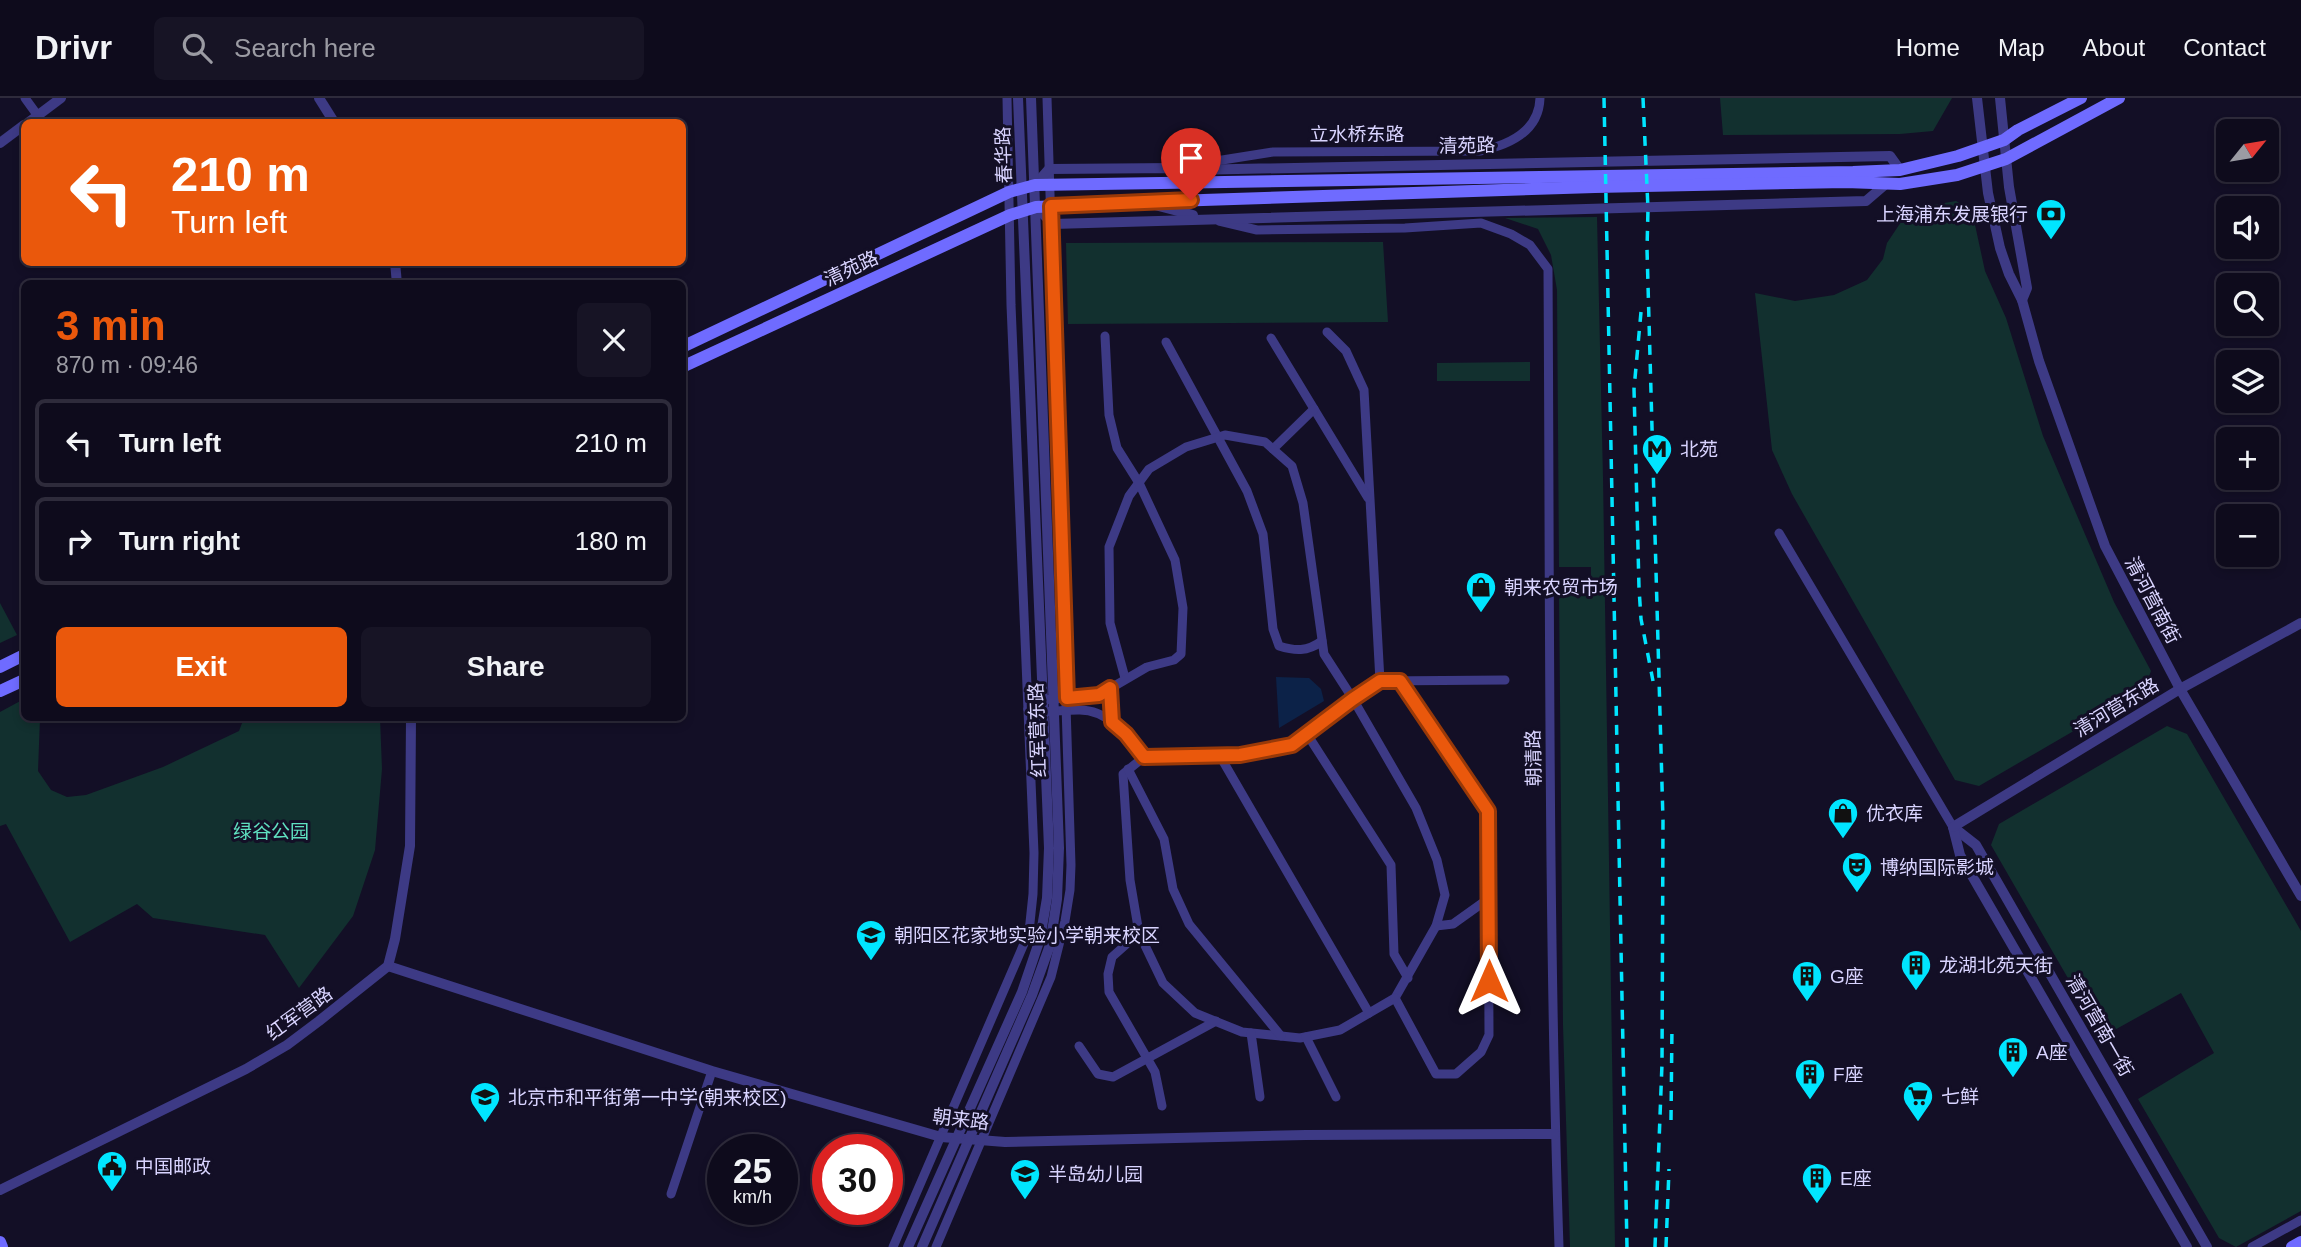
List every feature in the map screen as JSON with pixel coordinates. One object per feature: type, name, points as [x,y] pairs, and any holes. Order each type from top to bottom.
[{"type":"main road","name":"清苑路","points":[[686,345],[1015,190],[1035,185],[1853,173],[1900,170],[1958,156],[2004,140],[2081,98]]},
{"type":"main road","name":"清苑路","points":[[686,365],[1010,215],[1037,207],[1595,187],[1900,184],[1957,175],[2006,159],[2119,98]]},
{"type":"main road","points":[[0,667],[21,656]]},
{"type":"main road","points":[[0,691],[21,681]]},
{"type":"main road","points":[[2292,1247],[2301,1242]]},
{"type":"street","points":[[24,98],[29,119]]},
{"type":"street","points":[[33,119],[61,98]]},
{"type":"street","points":[[319,98],[332,119]]},
{"type":"street","points":[[893,1247],[1029,932],[1033,894],[1034,853],[1010,215],[1015,190],[1007,98]]},
{"type":"street","name":"春华路","points":[[1018,98],[1015,190],[1023,211]]},
{"type":"street","name":"春华路","points":[[1031,98],[1035,185]]},
{"type":"street","points":[[936,1247],[1051,977],[1070,890],[1067,698],[1047,98]]},
{"type":"street","name":"立水桥东路","points":[[1190,170],[1197,164],[1273,152],[1480,151],[1502,146],[1526,131],[1540,112],[1540,98]]},
{"type":"street","name":"清河营南街","points":[[1978,98],[1982,147],[2000,248],[2022,300],[2039,361],[2105,546],[2180,689],[2301,896]]},
{"type":"street","name":"清河营南街","points":[[2000,98],[2006,159],[2027,288],[2022,300]]},
{"type":"street","points":[[0,143],[21,128]]},
{"type":"street","name":"清苑路","points":[[1049,169],[1190,170],[1890,156],[1900,170]]},
{"type":"street","points":[[1035,185],[1049,169]]},
{"type":"street","points":[[1157,183],[1190,170]]},
{"type":"street","name":"清苑路","points":[[1051,223],[1866,201],[1887,183]]},
{"type":"street","name":"红军营东路","points":[[908,1247],[1023,992],[1040,939],[1047,898],[1048,699],[1035,185]]},
{"type":"street","points":[[1142,202],[1206,218]]},
{"type":"street","points":[[1037,207],[1051,223]]},
{"type":"street","name":"红军营东路","points":[[1023,211],[1048,699]]},
{"type":"street","name":"朝清路","points":[[1206,218],[1257,230],[1367,229],[1481,223],[1511,234],[1530,245],[1548,269],[1555,1134],[1559,1247]]},
{"type":"street","points":[[1327,332],[1346,351],[1364,390],[1380,681]]},
{"type":"street","points":[[1028,709],[1048,699],[1099,695],[1125,678],[1147,667],[1174,660],[1181,654],[1183,608],[1175,560],[1139,483],[1117,448],[1110,415],[1105,336]]},
{"type":"street","points":[[1271,338],[1370,501]]},
{"type":"street","points":[[1166,342],[1247,491],[1263,534],[1273,629],[1279,646],[1295,651],[1313,648],[1322,641]]},
{"type":"street","points":[[1273,449],[1314,409]]},
{"type":"street","points":[[1125,678],[1110,623],[1109,547],[1129,496],[1149,469],[1186,447],[1225,435],[1265,442],[1292,466],[1303,503],[1324,654],[1353,699],[1416,808],[1437,860],[1444,895],[1436,926],[1395,998],[1340,1030],[1306,1037],[1242,1032],[1195,1013],[1163,983],[1139,933],[1130,880],[1123,774],[1144,757],[1240,755],[1292,745],[1353,699],[1380,681],[1505,680]]},
{"type":"street","name":"清河营南一街","points":[[1779,533],[1953,827],[1960,855],[2187,1247]]},
{"type":"street","name":"清河营东路","points":[[1953,827],[2180,689],[2301,623]]},
{"type":"street","points":[[1395,998],[1436,1074],[1455,1074],[1481,1052],[1489,1035],[1488,811],[1400,681]]},
{"type":"street","points":[[1110,688],[1112,722]]},
{"type":"street","points":[[1028,709],[1048,713],[1098,712],[1126,734],[1144,757]]},
{"type":"street","name":"红军营东路","points":[[922,1247],[1032,995],[1050,945],[1057,899],[1059,848],[1048,713]]},
{"type":"street","points":[[388,966],[410,846],[411,721]]},
{"type":"street","points":[[1307,734],[1391,865],[1394,954],[1408,978]]},
{"type":"street","points":[[1220,755],[1369,1013]]},
{"type":"street","points":[[1128,769],[1164,839],[1172,889],[1189,924],[1281,1036]]},
{"type":"street","name":"清河营南一街","points":[[1953,827],[1976,845],[2207,1247]]},
{"type":"street","points":[[1436,926],[1453,924],[1488,899]]},
{"type":"street","points":[[1139,933],[1112,957],[1108,974],[1109,992],[1155,1072],[1162,1107]]},
{"type":"street","name":"朝来路","points":[[388,966],[712,1071],[941,1137],[983,1140],[1555,1134]]},
{"type":"street","name":"红军营路","points":[[0,1190],[246,1069],[287,1045],[388,966]]},
{"type":"street","points":[[1079,1046],[1098,1074],[1113,1077],[1216,1021]]},
{"type":"street","points":[[1251,1033],[1260,1097]]},
{"type":"street","points":[[1306,1037],[1335,1097]]},
{"type":"street","points":[[671,1194],[712,1071]]},
{"type":"street","points":[[2252,1247],[2301,1220]]},
{"type":"green space","points":[[1720,98],[1952,98],[1933,131],[1900,134],[1723,135]]},
{"type":"green space","points":[[1956,201],[1972,211],[1985,271],[2006,318],[2043,436],[2114,602],[2151,671],[2144,690],[1979,786],[1955,780],[1792,494],[1772,450],[1755,293],[1795,301],[1834,295],[1867,280],[1883,259],[1887,243],[1905,216],[1915,208]]},
{"type":"green space","points":[[1597,217],[1615,1247],[1570,1247],[1563,1025],[1559,592],[1591,589],[1591,567],[1559,567],[1557,290],[1551,255],[1538,229],[1505,218]]},
{"type":"green space","points":[[1383,242],[1388,322],[1068,324],[1066,243]]},
{"type":"green space","points":[[1530,362],[1530,381],[1437,381],[1437,363]]},
{"type":"green space","points":[[0,603],[17,635],[0,643]]},
{"type":"green space","name":"绿谷公园","points":[[21,701],[21,721],[40,721],[38,771],[51,790],[67,797],[86,795],[163,767],[239,731],[243,721],[380,721],[382,769],[375,850],[353,916],[299,988],[265,935],[153,918],[137,904],[70,942],[6,824],[0,826],[0,712]]},
{"type":"green space","points":[[2167,726],[2187,734],[2301,931],[2301,1211],[2236,1247],[2219,1238],[2138,1099],[2214,1053],[2181,993],[2102,1037],[1991,845],[1999,824]]},
{"type":"water","points":[[1276,677],[1309,678],[1321,689],[1324,701],[1279,728]]},
{"type":"railway","points":[[1604,98],[1627,1247]]},
{"type":"railway","points":[[1643,98],[1663,821],[1662,1064],[1655,1247]]},
{"type":"railway","points":[[1641,312],[1634,389],[1639,588],[1641,619],[1653,681]]},
{"type":"railway","points":[[1671,1120],[1672,1025]]},
{"type":"railway","points":[[1666,1247],[1669,1169]]},
{"type":"place","name":"上海浦东发展银行","points":[[2051,241]]},
{"type":"place","name":"北苑","points":[[1657,476]]},
{"type":"place","name":"朝来农贸市场","points":[[1481,614]]},
{"type":"place","name":"优衣库","points":[[1843,840]]},
{"type":"place","name":"博纳国际影城","points":[[1857,894]]},
{"type":"place","name":"朝阳区花家地实验小学朝来校区","points":[[871,962]]},
{"type":"place","name":"龙湖北苑天街","points":[[1916,992]]},
{"type":"place","name":"G座","points":[[1807,1003]]},
{"type":"place","name":"A座","points":[[2013,1079]]},
{"type":"place","name":"F座","points":[[1810,1101]]},
{"type":"place","name":"七鲜","points":[[1918,1123]]},
{"type":"place","name":"北京市和平街第一中学(朝来校区)","points":[[485,1124]]},
{"type":"place","name":"中国邮政","points":[[112,1193]]},
{"type":"place","name":"半岛幼儿园","points":[[1025,1201]]},
{"type":"place","name":"E座","points":[[1817,1205]]},
{"type":"route","points":[[1191,200],[1051,206],[1057,467],[1067,698],[1099,695],[1110,688],[1112,722],[1126,734],[1144,757],[1240,755],[1292,745],[1380,681],[1400,681],[1488,811],[1489,981]]}]
